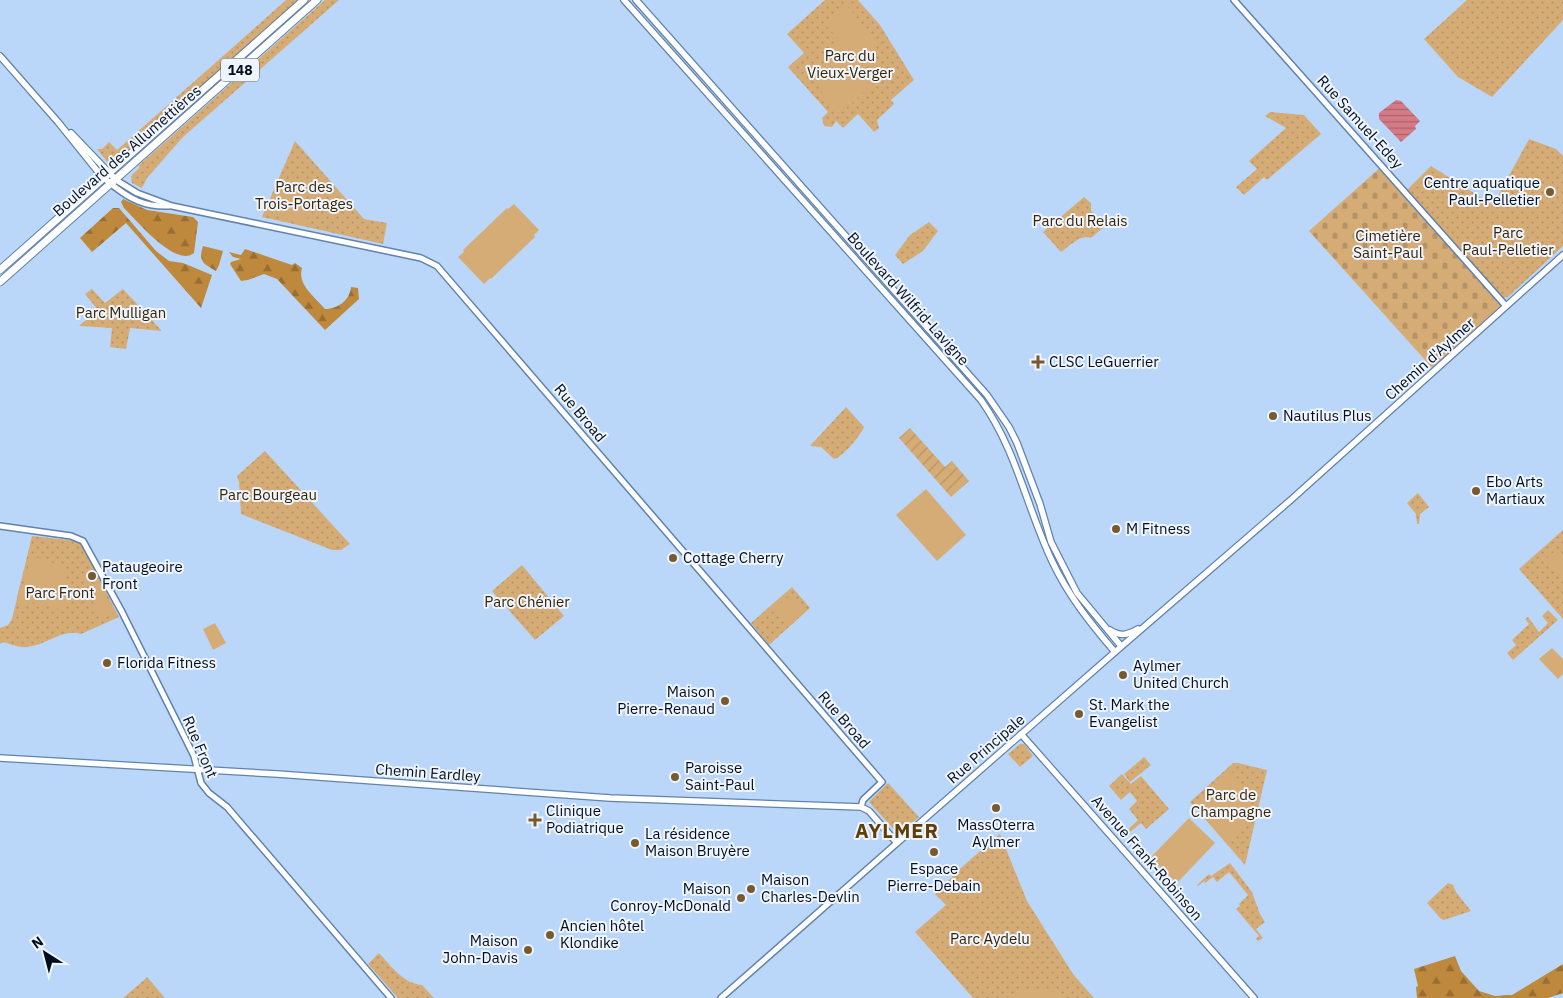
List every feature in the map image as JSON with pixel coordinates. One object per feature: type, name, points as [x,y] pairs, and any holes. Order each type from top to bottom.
[{"type":"highway","name":"Boulevard des Allumettières","points":[[0,270],[304,0]]},
{"type":"highway","name":"Boulevard des Allumettières","points":[[0,282],[318,0]]},
{"type":"main road","name":"Boulevard Wilfrid-Lavigne","points":[[624,0],[981,400],[998,426],[1012,455],[1044,544],[1057,572],[1081,612],[1115,652]]},
{"type":"main road","name":"Boulevard Wilfrid-Lavigne","points":[[636,0],[987,394],[1009,427],[1040,504],[1051,542],[1077,593],[1121,646]]},
{"type":"main road","points":[[0,56],[58,122],[76,138],[113,182]]},
{"type":"main road","name":"Chemin d'Aylmer","points":[[1268,520],[1563,255]]},
{"type":"main road","name":"Rue Principale","points":[[897,843],[1268,520]]},
{"type":"main road","points":[[1101,622],[1113,632],[1126,635],[1150,621]]},
{"type":"main road","name":"Avenue Frank-Robinson","points":[[1021,734],[1254,998]]},
{"type":"main road","name":"Chemin Eardley","points":[[0,758],[268,774],[610,798],[858,807]]},
{"type":"main road","points":[[858,807],[869,811],[897,843]]},
{"type":"street","name":"Rue Samuel-Edey","points":[[1234,0],[1506,306]]},
{"type":"street","name":"Rue Broad","points":[[113,182],[172,206],[421,258],[437,266],[882,782],[858,807]]},
{"type":"street","name":"Rue Front","points":[[0,526],[71,536],[80,539],[85,544],[192,752],[201,783],[205,790],[227,807],[391,998]]},
{"type":"street","name":"Rue Principale","points":[[721,998],[897,843]]},
{"type":"green space","points":[[286,0],[300,0],[116,163],[109,164],[97,149],[102,149],[109,142],[117,150]]},
{"type":"green space","points":[[309,0],[315,0],[160,138],[159,136],[181,113]]},
{"type":"green space","points":[[325,0],[339,0],[183,137],[147,178],[142,188],[132,183],[131,176],[140,167],[138,166]]},
{"type":"green space","name":"Parc du Vieux-Verger","points":[[825,0],[858,0],[880,25],[914,80],[891,100],[894,104],[877,120],[879,128],[874,132],[858,114],[843,128],[836,121],[832,127],[824,126],[822,118],[828,112],[788,67],[804,53],[787,34]]},
{"type":"green space","points":[[1467,0],[1563,0],[1563,20],[1492,97],[1458,77],[1424,39]]},
{"type":"green space","points":[[846,5],[877,41],[856,60],[825,24]]},
{"type":"green space","points":[[838,45],[871,81],[871,86],[837,116],[824,99],[820,80],[825,62]]},
{"type":"green space","points":[[1270,112],[1304,115],[1321,134],[1267,180],[1264,177],[1244,195],[1236,187],[1257,169],[1249,161],[1286,128],[1265,116]]},
{"type":"green space","name":"Parc Paul-Pelletier","points":[[1529,139],[1556,149],[1563,156],[1563,246],[1508,297],[1503,298],[1407,190],[1431,166],[1493,205]]},
{"type":"green space","name":"Parc des Trois-Portages","points":[[295,141],[364,219],[387,223],[383,244],[262,217]]},
{"type":"green space","name":"Cimetière Saint-Paul","points":[[1382,166],[1506,306],[1435,371],[1309,231]]},
{"type":"green space","points":[[278,189],[313,202],[305,225],[270,212]]},
{"type":"green space","name":"Parc du Relais","points":[[1084,197],[1091,203],[1091,211],[1105,226],[1091,238],[1083,237],[1061,252],[1043,232]]},
{"type":"green space","points":[[123,199],[147,210],[193,217],[198,222],[194,253],[186,256],[167,249],[124,208],[121,202]]},
{"type":"green space","points":[[514,204],[539,230],[534,235],[535,237],[484,284],[458,257],[507,208]]},
{"type":"green space","points":[[113,208],[119,208],[156,251],[169,261],[183,263],[212,275],[201,308],[126,223],[92,252],[80,238]]},
{"type":"green space","points":[[929,222],[938,231],[923,251],[903,264],[895,255],[910,235]]},
{"type":"green space","points":[[203,246],[223,251],[216,271],[201,259]]},
{"type":"green space","points":[[245,249],[292,265],[295,263],[302,268],[301,274],[304,285],[325,309],[330,309],[346,300],[351,287],[358,288],[359,299],[325,330],[277,279],[264,274],[241,281],[230,264],[241,259],[233,257],[229,252],[241,255]]},
{"type":"green space","name":"Parc Mulligan","points":[[92,289],[105,303],[123,289],[162,331],[130,328],[126,349],[110,347],[112,328],[79,326],[98,310],[85,294]]},
{"type":"green space","points":[[846,407],[864,427],[851,446],[842,455],[834,459],[821,447],[810,446]]},
{"type":"green space","points":[[910,428],[945,467],[952,461],[969,481],[951,497],[899,438]]},
{"type":"green space","name":"Parc Bourgeau","points":[[265,451],[350,544],[341,550],[332,550],[241,514],[237,476]]},
{"type":"green space","points":[[926,489],[966,535],[937,561],[896,515]]},
{"type":"green space","points":[[1418,493],[1429,507],[1420,514],[1419,524],[1417,524],[1416,514],[1407,503]]},
{"type":"green space","points":[[1563,530],[1563,619],[1519,569]]},
{"type":"green space","name":"Parc Front","points":[[32,536],[81,543],[119,617],[81,634],[67,633],[34,646],[21,647],[3,642],[0,644],[0,628],[8,625],[12,619]]},
{"type":"green space","points":[[1556,550],[1563,558],[1563,574],[1560,576],[1545,560]]},
{"type":"green space","points":[[31,556],[53,563],[65,572],[67,587],[63,610],[33,602],[31,607],[22,604],[17,597],[20,585],[23,586]]},
{"type":"green space","name":"Parc Chénier","points":[[522,565],[564,616],[535,640],[492,591]]},
{"type":"green space","points":[[99,583],[114,613],[102,619],[87,590]]},
{"type":"green space","points":[[792,587],[810,608],[769,645],[751,623]]},
{"type":"green space","points":[[792,594],[806,610],[788,627],[773,610]]},
{"type":"green space","points":[[1548,610],[1558,620],[1513,660],[1507,653],[1516,645],[1512,640],[1529,624],[1525,619],[1528,617],[1539,632],[1548,623],[1542,616]]},
{"type":"green space","points":[[215,623],[226,643],[213,650],[203,629]]},
{"type":"green space","points":[[1552,648],[1563,659],[1563,674],[1558,679],[1539,659]]},
{"type":"green space","points":[[1020,744],[1024,744],[1033,756],[1020,767],[1008,754]]},
{"type":"green space","points":[[1144,757],[1151,765],[1130,782],[1124,774]]},
{"type":"green space","name":"Parc de Champagne","points":[[1233,763],[1267,770],[1245,865],[1190,802]]},
{"type":"green space","points":[[1232,772],[1244,790],[1248,808],[1247,818],[1243,827],[1230,843],[1197,808],[1198,803]]},
{"type":"green space","points":[[1122,774],[1131,784],[1141,776],[1169,809],[1146,829],[1141,823],[1123,838],[1121,836],[1138,820],[1129,809],[1137,801],[1130,792],[1121,800],[1109,786]]},
{"type":"green space","points":[[888,783],[919,817],[898,834],[869,802]]},
{"type":"green space","points":[[1189,818],[1215,843],[1177,883],[1150,858]]},
{"type":"green space","name":"Parc Aydelu","points":[[1000,834],[1027,901],[1073,974],[1094,998],[973,998],[915,932],[946,905],[935,894],[962,867]]},
{"type":"green space","points":[[1230,863],[1252,892],[1265,922],[1256,929],[1263,938],[1258,941],[1256,939],[1259,936],[1236,909],[1248,895],[1229,872],[1217,882],[1213,877],[1205,883],[1204,881],[1197,885],[1209,874],[1211,876]]},
{"type":"green space","points":[[1448,883],[1453,885],[1456,892],[1471,911],[1444,920],[1427,903]]},
{"type":"green space","points":[[379,953],[398,974],[415,984],[422,985],[434,998],[398,998],[368,964]]},
{"type":"green space","points":[[1455,956],[1461,971],[1479,991],[1495,996],[1512,995],[1563,964],[1563,993],[1548,998],[1417,998],[1416,987],[1418,986],[1414,969]]},
{"type":"green space","points":[[147,977],[165,998],[123,998],[144,980]]},
{"type":"green space","points":[[1038,989],[1054,992],[1067,998],[1006,998],[1023,990]]},
{"type":"shaded area","points":[[1396,100],[1401,101],[1420,121],[1415,126],[1416,129],[1401,142],[1379,119],[1379,113]]},
{"type":"place","name":"Centre aquatique Paul-Pelletier","points":[[1550,192]]},
{"type":"place","name":"CLSC LeGuerrier","points":[[1038,362]]},
{"type":"place","name":"Nautilus Plus","points":[[1273,416]]},
{"type":"place","name":"Ebo Arts Martiaux","points":[[1476,491]]},
{"type":"place","name":"M Fitness","points":[[1116,529]]},
{"type":"place","name":"Cottage Cherry","points":[[673,558]]},
{"type":"place","name":"Pataugeoire Front","points":[[92,576]]},
{"type":"place","name":"Florida Fitness","points":[[107,663]]},
{"type":"place","name":"Aylmer United Church","points":[[1123,675]]},
{"type":"place","name":"Maison Pierre-Renaud","points":[[725,701]]},
{"type":"place","name":"St. Mark the Evangelist","points":[[1079,714]]},
{"type":"place","name":"Paroisse Saint-Paul","points":[[675,777]]},
{"type":"place","name":"MassOterra Aylmer","points":[[996,808]]},
{"type":"place","name":"Clinique Podiatrique","points":[[535,820]]},
{"type":"place","name":"La résidence Maison Bruyère","points":[[635,843]]},
{"type":"place","name":"Espace Pierre-Debain","points":[[934,852]]},
{"type":"place","name":"Maison Charles-Devlin","points":[[751,889]]},
{"type":"place","name":"Maison Conroy-McDonald","points":[[741,898]]},
{"type":"place","name":"Ancien hôtel Klondike","points":[[550,935]]},
{"type":"place","name":"Maison John-Davis","points":[[528,950]]},
{"type":"district","name":"AYLMER","points":[[897,831]]}]
